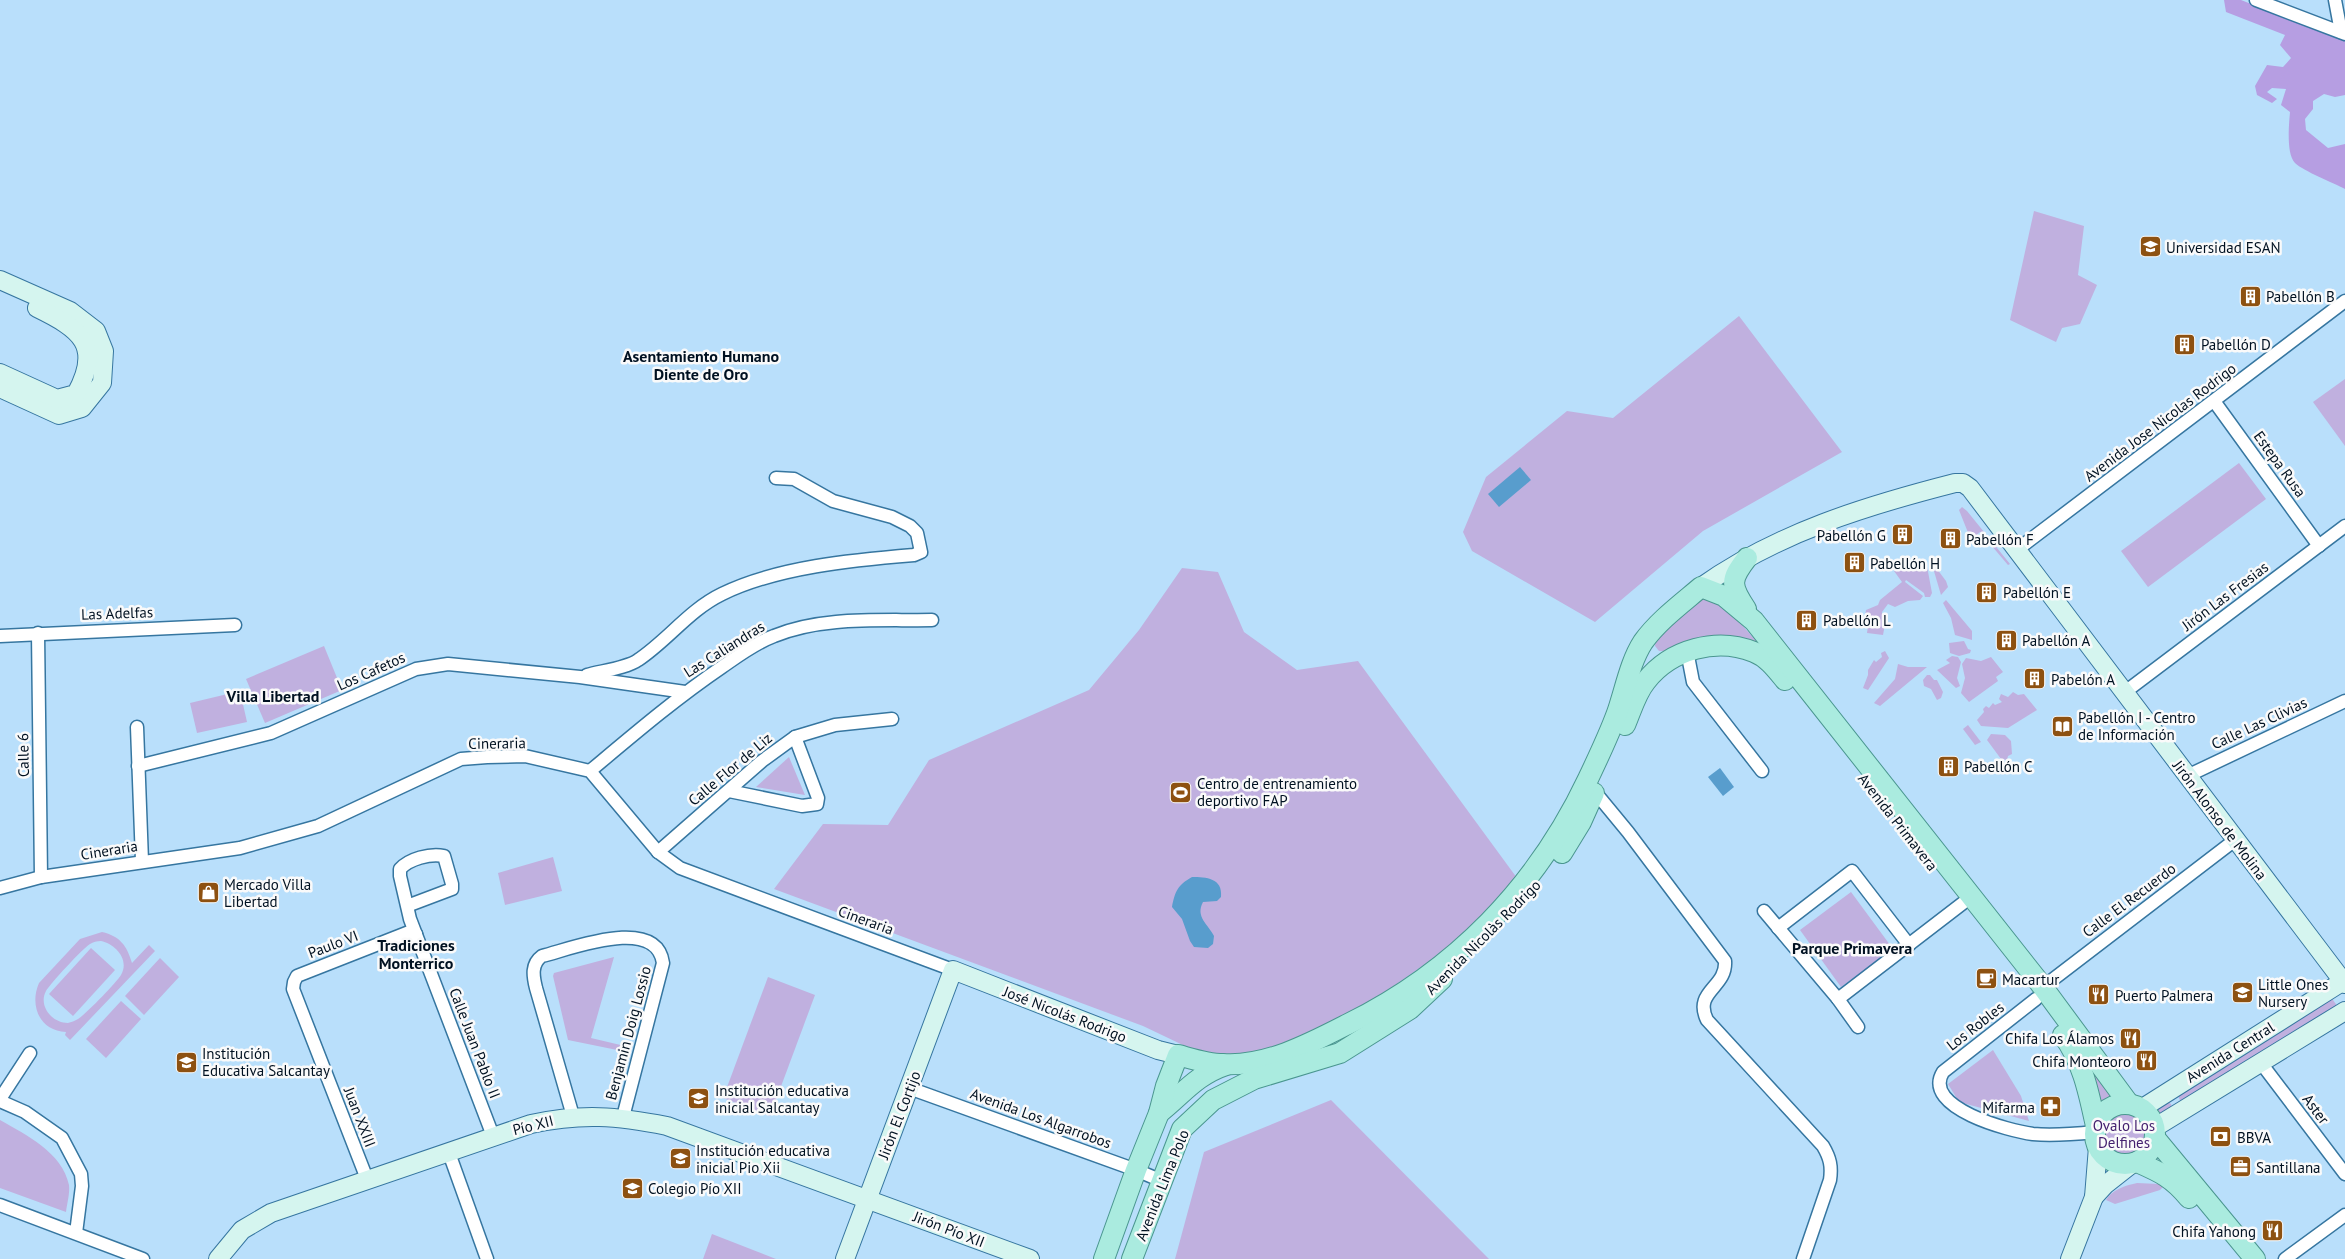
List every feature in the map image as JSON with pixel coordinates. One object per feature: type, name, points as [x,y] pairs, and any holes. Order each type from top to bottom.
[{"type":"main road","points":[[1748,558],[1736,573],[1733,586],[1754,621]]},
{"type":"main road","name":"Avenida Primavera","points":[[1701,587],[1724,596],[1754,621],[2040,993],[2077,1057],[2097,1135]]},
{"type":"main road","name":"Avenida Nicolàs Rodrigo","points":[[1178,1055],[1226,1065],[1283,1054],[1361,1018],[1427,978],[1459,952],[1507,905],[1526,882],[1550,847],[1588,780],[1616,715],[1638,651],[1657,627],[1701,587]]},
{"type":"main road","points":[[1657,627],[1651,639],[1650,649],[1659,658],[1668,660]]},
{"type":"main road","name":"Avenida Primavera","points":[[1635,702],[1647,680],[1668,660],[1687,651],[1724,646],[1754,652],[1770,661],[1963,903],[2135,1106]]},
{"type":"main road","name":"Avenida Nicolàs Rodrigo","points":[[1410,1009],[1513,912],[1556,862],[1581,822],[1635,702]]},
{"type":"main road","name":"Avenida Lima Polo","points":[[1132,1259],[1182,1129],[1213,1100],[1254,1079],[1340,1053],[1410,1009]]},
{"type":"main road","name":"Avenida Lima Polo","points":[[1104,1259],[1159,1113],[1166,1086],[1178,1055]]},
{"type":"main road","name":"Avenida Lima Polo","points":[[1159,1113],[1187,1086],[1209,1072],[1226,1065]]},
{"type":"main road","points":[[2154,1133],[2149,1152],[2135,1162],[2123,1164],[2113,1161],[2104,1155],[2097,1135],[2103,1114],[2110,1108],[2135,1106],[2151,1119],[2154,1133],[2255,1259]]},
{"type":"main road","points":[[2135,1162],[2168,1176],[2178,1184],[2237,1259]]},
{"type":"street","points":[[2256,0],[2343,33]]},
{"type":"street","points":[[2335,0],[2343,33]]},
{"type":"street","points":[[0,280],[70,311],[96,331],[104,351],[102,383],[82,408],[59,415],[0,388]]},
{"type":"street","points":[[0,291],[53,316],[80,334],[88,352],[87,375],[76,394],[57,399],[0,372]]},
{"type":"street","name":"Avenida Jose Nicolas Rodrigo","points":[[2018,549],[2345,301]]},
{"type":"street","name":"Estepa Rusa","points":[[2214,401],[2319,546]]},
{"type":"street","points":[[580,677],[635,662],[691,614],[721,594],[766,578],[855,560],[914,555],[921,552],[920,542],[910,526],[892,517],[833,501],[794,479],[776,478]]},
{"type":"street","name":"Avenida Nicolàs Rodrigo","points":[[1701,587],[1731,566],[1825,522],[1890,500],[1955,483],[1963,483],[1970,488]]},
{"type":"street","name":"Jirón Alonso de Molina","points":[[1970,488],[2018,549],[2235,840],[2344,981]]},
{"type":"street","name":"Jirón Las Fresias","points":[[2125,692],[2345,526]]},
{"type":"street","name":"Las Caliandras","points":[[590,771],[685,692],[744,652],[774,636],[805,628],[840,623],[932,620]]},
{"type":"street","name":"Las Adelfas","points":[[0,636],[235,625]]},
{"type":"street","name":"Calle 6","points":[[38,633],[41,877]]},
{"type":"street","points":[[1687,651],[1694,682],[1762,771]]},
{"type":"street","name":"Los Cafetos","points":[[138,766],[271,733],[416,669],[456,665],[580,677],[685,692]]},
{"type":"street","name":"Calle Las Clivias","points":[[2187,776],[2345,701]]},
{"type":"street","name":"Calle Flor de Liz","points":[[658,852],[762,761],[795,737],[835,725],[892,719]]},
{"type":"street","points":[[137,727],[142,861]]},
{"type":"street","points":[[729,791],[802,806],[817,804],[818,798],[795,737]]},
{"type":"street","name":"Cineraria","points":[[0,888],[41,877],[240,848],[318,826],[461,760],[525,756],[590,771],[658,852],[680,868],[953,970]]},
{"type":"street","points":[[1595,792],[1620,822],[1725,961],[1726,971],[1723,979],[1706,996],[1703,1012],[1706,1020],[1823,1146],[1829,1156],[1832,1167],[1830,1180],[1803,1259]]},
{"type":"street","name":"Calle El Recuerdo","points":[[2040,993],[2235,840]]},
{"type":"street","name":"Calle Juan Pablo II","points":[[407,906],[452,889],[444,856],[437,855],[406,863],[400,869],[407,906],[416,934],[493,1136]]},
{"type":"street","points":[[1778,928],[1852,871],[1909,945]]},
{"type":"street","points":[[1838,999],[1963,903]]},
{"type":"street","points":[[1764,911],[1838,999],[1858,1027]]},
{"type":"street","name":"Paulo VI","points":[[294,982],[298,976],[409,932],[416,934]]},
{"type":"street","name":"Benjamin Doig Lossio","points":[[573,1116],[536,988],[534,968],[536,960],[542,956],[624,937],[646,941],[657,946],[663,963],[622,1117]]},
{"type":"street","name":"José Nicolás Rodrigo","points":[[953,970],[1158,1050],[1178,1055]]},
{"type":"street","name":"Jirón El Cortijo","points":[[845,1259],[953,970]]},
{"type":"street","name":"Avenida Central","points":[[2135,1106],[2169,1091],[2344,981]]},
{"type":"street","name":"Juan XXIII","points":[[294,982],[293,988],[367,1179]]},
{"type":"street","name":"Los Robles","points":[[2040,993],[1943,1072],[1939,1083],[1943,1094],[1959,1110],[2004,1127],[2033,1134],[2097,1135]]},
{"type":"street","name":"Avenida Central","points":[[2154,1133],[2181,1110],[2345,1011]]},
{"type":"street","points":[[30,1053],[0,1100],[25,1112],[62,1138],[81,1174],[82,1186],[76,1233]]},
{"type":"street","name":"Aster","points":[[2261,1063],[2345,1174]]},
{"type":"street","name":"Avenida Los Algarrobos","points":[[909,1088],[1162,1181]]},
{"type":"street","points":[[2169,1091],[2181,1110]]},
{"type":"street","name":"Pío XII","points":[[218,1259],[242,1230],[256,1220],[367,1179],[449,1153],[493,1136],[531,1124],[573,1116],[622,1117],[667,1126],[867,1198]]},
{"type":"street","points":[[2070,1259],[2094,1197],[2097,1135]]},
{"type":"street","points":[[449,1153],[487,1259]]},
{"type":"street","points":[[2094,1197],[2105,1185],[2135,1162]]},
{"type":"street","name":"Jirón Pío XII","points":[[867,1198],[1030,1259]]},
{"type":"street","points":[[0,1205],[143,1259]]},
{"type":"street","points":[[2285,1259],[2345,1215]]},
{"type":"green space","points":[[2034,211],[2084,226],[2078,275],[2097,285],[2080,324],[2062,328],[2056,342],[2010,320]]},
{"type":"green space","points":[[1739,316],[1842,452],[1703,531],[1595,622],[1472,551],[1463,532],[1486,477],[1567,411],[1613,418]]},
{"type":"green space","points":[[2345,379],[2345,446],[2313,402]]},
{"type":"green space","points":[[2239,463],[2266,499],[2148,587],[2121,551]]},
{"type":"green space","points":[[1962,507],[2010,564],[2008,565],[1980,532],[1971,540],[1959,510]]},
{"type":"green space","points":[[1908,558],[1913,564],[1926,561],[1932,593],[1930,597],[1925,597],[1924,593],[1906,580],[1905,582],[1923,596],[1920,600],[1908,601],[1895,607],[1888,604],[1882,612],[1882,621],[1885,624],[1883,635],[1867,633],[1868,626],[1864,622],[1866,610],[1878,605],[1880,600],[1902,582],[1894,571]]},
{"type":"green space","points":[[1931,561],[1946,581],[1948,587],[1941,595]]},
{"type":"green space","name":"Centro de entrenamiento deportivo FAP","points":[[1182,568],[1218,572],[1244,632],[1297,670],[1358,661],[1517,878],[1458,941],[1384,993],[1281,1050],[1228,1057],[1187,1047],[1143,1026],[774,889],[823,824],[888,825],[929,760],[1089,690],[1139,630]]},
{"type":"green space","points":[[1702,597],[1718,598],[1767,653],[1659,651],[1655,646],[1656,638]]},
{"type":"green space","points":[[1946,600],[1972,631],[1972,640],[1955,635],[1951,618],[1943,603]]},
{"type":"green space","points":[[1964,641],[1968,649],[1971,650],[1970,653],[1959,656],[1950,653],[1949,643]]},
{"type":"green space","points":[[324,646],[342,690],[265,723],[246,679]]},
{"type":"green space","points":[[1885,651],[1889,658],[1868,690],[1863,688],[1868,670],[1874,660],[1876,662],[1882,657],[1881,653]]},
{"type":"green space","points":[[1952,656],[1958,657],[1961,662],[1957,678],[1960,686],[1956,688],[1937,670],[1950,663],[1946,660]]},
{"type":"green space","points":[[1991,657],[2003,672],[1996,677],[1998,681],[1969,702],[1961,693],[1965,678],[1962,664],[1966,658],[1981,661]]},
{"type":"green space","points":[[1898,664],[1908,667],[1927,667],[1880,706],[1874,703],[1895,679]]},
{"type":"green space","points":[[1927,675],[1937,680],[1943,692],[1941,698],[1937,700],[1931,689],[1924,686],[1923,680]]},
{"type":"green space","points":[[240,691],[247,722],[197,733],[190,703]]},
{"type":"green space","points":[[2013,692],[2018,695],[2024,694],[2037,710],[2008,728],[1981,726],[1977,720],[1984,712],[1983,709],[1986,706],[1989,708],[1993,703],[1995,705],[2002,702],[1999,699],[2001,694],[2008,697]]},
{"type":"green space","points":[[1968,725],[1981,742],[1975,745],[1963,729]]},
{"type":"green space","points":[[1991,734],[2005,735],[2011,741],[2012,754],[2008,756],[2007,760],[2001,759],[1987,740]]},
{"type":"green space","points":[[789,757],[805,795],[756,787]]},
{"type":"green space","points":[[553,857],[562,891],[505,905],[498,873]]},
{"type":"green space","points":[[1851,892],[1893,949],[1841,987],[1800,930]]},
{"type":"green space","points":[[102,932],[114,936],[125,947],[132,963],[149,945],[155,951],[70,1040],[65,1035],[66,1032],[57,1031],[43,1022],[36,1008],[35,1000],[39,983],[80,939]],"holes":[[[97,941],[106,943],[120,953],[124,963],[121,975],[94,1005],[77,1020],[68,1023],[52,1017],[45,1008],[44,997],[46,991],[67,966],[91,943]]]},
{"type":"green space","points":[[91,948],[115,970],[73,1016],[49,994]]},
{"type":"green space","points":[[614,957],[591,1038],[629,1047],[627,1052],[568,1040],[553,976],[554,973]]},
{"type":"green space","points":[[160,958],[179,977],[144,1015],[125,996]]},
{"type":"green space","points":[[768,977],[815,995],[770,1116],[723,1098]]},
{"type":"green space","points":[[2331,997],[2340,1010],[2182,1105],[2176,1091]]},
{"type":"green space","points":[[121,1001],[141,1019],[106,1058],[86,1039]]},
{"type":"green space","points":[[1993,1050],[2021,1096],[2029,1121],[1959,1102],[1948,1084]]},
{"type":"green space","points":[[2085,1058],[2117,1098],[2100,1104]]},
{"type":"green space","points":[[1331,1100],[1489,1259],[1175,1259],[1204,1152]]},
{"type":"green space","points":[[2168,1102],[2171,1104],[2172,1109],[2157,1118],[2154,1117],[2153,1112]]},
{"type":"green space","name":"Ovalo Los Delfines","points":[[2125,1111],[2138,1115],[2144,1121],[2148,1134],[2144,1147],[2138,1153],[2125,1157],[2112,1153],[2106,1147],[2102,1134],[2106,1121],[2112,1115]]},
{"type":"green space","points":[[0,1120],[42,1146],[59,1163],[69,1185],[66,1212],[0,1188]]},
{"type":"green space","points":[[2137,1183],[2159,1184],[2163,1187],[2160,1190],[2115,1204],[2106,1200],[2115,1191]]},
{"type":"green space","points":[[712,1234],[776,1259],[703,1259]]},
{"type":"shaded area","points":[[2224,0],[2241,0],[2345,41],[2345,95],[2335,97],[2324,94],[2313,101],[2313,109],[2305,119],[2306,130],[2328,148],[2345,144],[2345,189],[2305,170],[2292,159],[2289,139],[2290,112],[2281,105],[2286,89],[2272,88],[2267,92],[2277,99],[2272,103],[2257,95],[2255,86],[2267,65],[2283,67],[2291,58],[2280,45],[2285,35],[2226,12]]},
{"type":"water","points":[[1520,467],[1531,480],[1499,507],[1488,494]]},
{"type":"water","points":[[1720,768],[1734,787],[1723,796],[1708,777]]},
{"type":"water","points":[[1192,877],[1208,878],[1216,882],[1221,891],[1221,897],[1217,901],[1203,902],[1201,907],[1201,916],[1214,936],[1213,944],[1208,948],[1194,947],[1182,919],[1172,907],[1178,889]]},
{"type":"place","name":"Universidad ESAN","points":[[2150,247]]},
{"type":"place","name":"Pabellón B","points":[[2250,296]]},
{"type":"place","name":"Pabellón D","points":[[2185,344]]},
{"type":"place","name":"Pabellón G","points":[[1902,535]]},
{"type":"place","name":"Pabellón F","points":[[1950,539]]},
{"type":"place","name":"Pabellón H","points":[[1854,563]]},
{"type":"place","name":"Pabellón E","points":[[1987,592]]},
{"type":"place","name":"Pabellón L","points":[[1807,620]]},
{"type":"place","name":"Pabellón A","points":[[2006,640]]},
{"type":"place","name":"Pabelón A","points":[[2035,679]]},
{"type":"place","name":"Pabellón I - Centro de Información","points":[[2062,726]]},
{"type":"place","name":"Pabellón C","points":[[1948,766]]},
{"type":"place","name":"Centro de entrenamiento deportivo FAP","points":[[1181,792]]},
{"type":"place","name":"Mercado Villa Libertad","points":[[208,893]]},
{"type":"place","name":"Macartur","points":[[1986,979]]},
{"type":"place","name":"Little Ones Nursery","points":[[2242,993]]},
{"type":"place","name":"Puerto Palmera","points":[[2099,995]]},
{"type":"place","name":"Chifa Los Álamos","points":[[2130,1038]]},
{"type":"place","name":"Chifa Monteoro","points":[[2147,1061]]},
{"type":"place","name":"Institución Educativa Salcantay","points":[[186,1062]]},
{"type":"place","name":"Institución educativa inicial Salcantay","points":[[699,1099]]},
{"type":"place","name":"Mifarma","points":[[2051,1107]]},
{"type":"place","name":"BBVA","points":[[2221,1137]]},
{"type":"place","name":"Institución educativa inicial Pio Xii","points":[[680,1159]]},
{"type":"place","name":"Santillana","points":[[2240,1167]]},
{"type":"place","name":"Colegio Pío XII","points":[[632,1188]]},
{"type":"place","name":"Chifa Yahong","points":[[2272,1231]]},
{"type":"district","name":"Asentamiento Humano Diente de Oro","points":[[701,365]]},
{"type":"district","name":"Villa Libertad","points":[[273,696]]},
{"type":"district","name":"Parque Primavera","points":[[1852,948]]},
{"type":"district","name":"Tradiciones Monterrico","points":[[416,954]]}]
